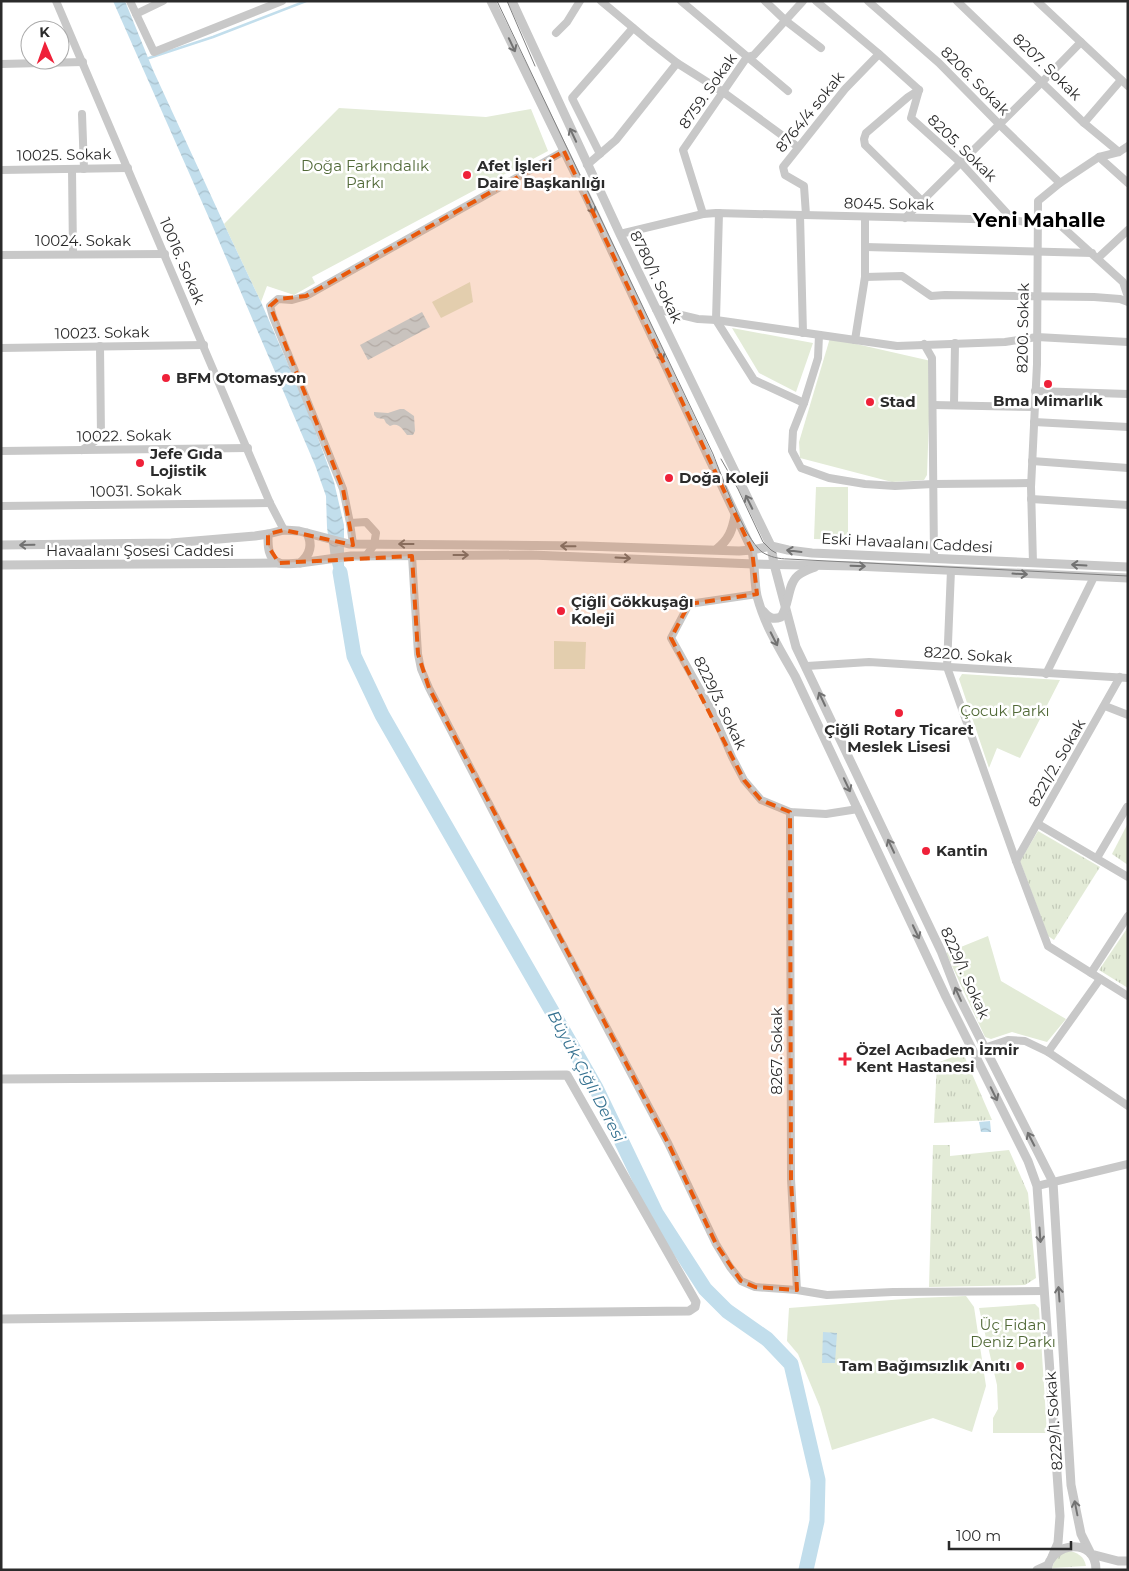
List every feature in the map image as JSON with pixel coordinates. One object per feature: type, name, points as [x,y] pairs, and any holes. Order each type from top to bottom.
[{"type":"street","name":"10016. Sokak","points":[[56,1],[248,448],[270,504],[284,530]]},
{"type":"street","points":[[130,1],[154,52],[282,1]]},
{"type":"street","points":[[136,14],[163,1]]},
{"type":"street","name":"8229/1. Sokak","points":[[491,1],[564,151],[752,550],[757,594],[774,641],[796,676],[949,1003],[1028,1161],[1037,1186],[1060,1516],[1058,1543],[1049,1564]]},
{"type":"street","name":"8780/1. Sokak","points":[[512,1],[587,165],[771,546],[774,564]]},
{"type":"street","points":[[556,33],[567,22],[580,1]]},
{"type":"street","points":[[680,1],[788,91]]},
{"type":"street","points":[[766,1],[821,48]]},
{"type":"street","name":"8759. Sokak","points":[[703,214],[683,150],[747,57],[754,55],[803,1]]},
{"type":"street","points":[[816,1],[920,90],[908,97],[866,133],[864,139],[865,145],[922,201]]},
{"type":"street","name":"8206. Sokak","points":[[868,1],[939,63],[1060,183]]},
{"type":"street","name":"8207. Sokak","points":[[956,1],[1084,123],[1119,152]]},
{"type":"street","points":[[1037,1],[1128,86]]},
{"type":"street","points":[[603,2],[677,63],[723,92],[798,147]]},
{"type":"street","points":[[600,154],[572,98],[633,28]]},
{"type":"street","points":[[904,218],[1081,42]]},
{"type":"street","name":"8764/4 sokak","points":[[803,215],[804,186],[785,175],[783,167],[845,88],[879,54]]},
{"type":"street","points":[[1,64],[83,62]]},
{"type":"street","points":[[587,165],[616,140],[677,63]]},
{"type":"street","points":[[1084,123],[1121,80]]},
{"type":"street","name":"8205. Sokak","points":[[920,90],[911,118],[961,163],[1013,220]]},
{"type":"street","points":[[82,114],[84,168]]},
{"type":"street","name":"8200. Sokak","points":[[1033,563],[1031,483],[1037,337],[1038,201],[1060,183],[1099,157],[1119,152],[1128,146]]},
{"type":"street","points":[[351,544],[350,523],[343,489],[270,306],[278,299],[292,300],[306,296],[564,151]]},
{"type":"street","points":[[1099,157],[1128,183]]},
{"type":"street","name":"10025. Sokak","points":[[1,170],[128,168]]},
{"type":"street","points":[[72,169],[73,254]]},
{"type":"street","points":[[719,213],[716,320],[754,380],[804,403]]},
{"type":"street","name":"8045. Sokak","points":[[620,234],[703,214],[719,213],[865,218],[1013,220],[1039,224],[1059,224],[1124,282],[1128,296]]},
{"type":"street","points":[[803,215],[803,333]]},
{"type":"street","points":[[856,340],[865,276],[865,218]]},
{"type":"street","points":[[865,247],[1039,252],[1095,256],[1128,230]]},
{"type":"street","name":"10024. Sokak","points":[[1,255],[165,254]]},
{"type":"street","points":[[865,276],[902,276],[931,296],[1094,297],[1120,299],[1128,302]]},
{"type":"street","points":[[656,309],[698,319],[897,346],[1004,342],[1037,337],[1128,342]]},
{"type":"street","points":[[819,335],[818,358],[793,431],[792,451],[801,468],[829,478],[865,484],[895,486],[1031,483]]},
{"type":"street","points":[[954,405],[955,343]]},
{"type":"street","points":[[924,344],[932,358],[934,558]]},
{"type":"street","name":"10023. Sokak","points":[[1,348],[204,345]]},
{"type":"street","points":[[82,450],[101,437],[100,346]]},
{"type":"street","points":[[1035,391],[1128,394]]},
{"type":"street","points":[[933,405],[1034,407]]},
{"type":"street","points":[[1034,422],[1128,427]]},
{"type":"street","name":"10022. Sokak","points":[[1,451],[248,448]]},
{"type":"street","points":[[1032,461],[1128,468]]},
{"type":"street","points":[[1031,499],[1128,505]]},
{"type":"street","name":"10031. Sokak","points":[[1,506],[270,504]]},
{"type":"street","points":[[717,550],[726,542],[732,530],[735,515]]},
{"type":"street","points":[[350,523],[366,522],[376,533],[374,544],[366,556]]},
{"type":"street","points":[[284,530],[299,530],[308,533],[310,539],[309,553],[300,563],[279,563],[269,553],[268,534],[284,530]]},
{"type":"street","name":"Eski Havaalanı Caddesi","points":[[308,533],[351,544],[470,544],[717,550],[752,550],[771,546],[812,553],[1128,567]]},
{"type":"street","name":"Havaalanı Şosesi Caddesi","points":[[1,545],[171,543],[268,534]]},
{"type":"street","name":"Eski Havaalanı Caddesi","points":[[300,563],[351,556],[542,555],[1128,578]]},
{"type":"street","points":[[412,556],[418,654],[421,669],[429,688],[668,1143],[716,1244],[741,1281],[755,1287],[797,1290],[827,1295],[892,1292],[1044,1291]]},
{"type":"street","name":"Havaalanı Şosesi Caddesi","points":[[1,565],[279,563]]},
{"type":"street","name":"8229/1. Sokak","points":[[774,564],[796,647],[807,666],[940,951],[958,995],[1053,1182],[1071,1486],[1081,1534],[1095,1560],[1096,1570]]},
{"type":"street","points":[[761,609],[768,618],[781,618],[786,610],[791,586],[798,574],[820,565]]},
{"type":"street","points":[[951,570],[947,667],[1048,946],[1128,996]]},
{"type":"street","points":[[1046,674],[1094,577]]},
{"type":"street","name":"8229/3. Sokak","points":[[757,594],[689,604],[672,638],[713,713],[744,780],[761,800],[790,812],[826,814],[858,808]]},
{"type":"street","name":"8220. Sokak","points":[[807,666],[870,662],[1124,678]]},
{"type":"street","name":"8221/2. Sokak","points":[[1016,861],[1105,706],[1124,678]]},
{"type":"street","points":[[1105,706],[1128,715]]},
{"type":"street","points":[[1097,858],[1127,807]]},
{"type":"street","name":"8267. Sokak","points":[[790,812],[791,1179],[797,1290]]},
{"type":"street","points":[[1038,824],[1128,877]]},
{"type":"street","points":[[1091,973],[1128,916]]},
{"type":"street","points":[[1048,1052],[1100,979]]},
{"type":"street","points":[[984,1048],[1008,1040],[1025,1041],[1048,1052],[1128,1106]]},
{"type":"street","points":[[1,1079],[567,1075],[696,1302],[695,1307],[689,1312],[1,1319]]},
{"type":"street","points":[[1037,1186],[1128,1164]]},
{"type":"street","points":[[1037,1570],[1049,1564],[1065,1548],[1072,1546],[1079,1546],[1091,1554],[1128,1562]]},
{"type":"highlighted area","points":[[564,151],[752,550],[757,594],[689,604],[671,638],[744,780],[761,800],[790,812],[791,1179],[797,1290],[755,1287],[741,1281],[716,1244],[668,1143],[429,688],[418,654],[412,556],[279,563],[268,546],[268,534],[284,530],[353,545],[343,489],[270,306],[278,299],[306,296]]},
{"type":"green space","name":"Doğa Farkındalık Parkı","points":[[339,108],[486,117],[531,109],[548,151],[312,277],[315,283],[294,295],[267,286],[261,302],[224,224]]},
{"type":"green space","points":[[470,282],[473,302],[441,318],[432,302]]},
{"type":"green space","points":[[732,328],[813,343],[796,392],[759,373]]},
{"type":"green space","name":"Stad","points":[[830,338],[931,361],[927,475],[924,480],[892,482],[800,458],[799,442]]},
{"type":"green space","points":[[816,487],[848,487],[848,540],[814,539]]},
{"type":"green space","points":[[554,641],[586,642],[585,669],[554,669]]},
{"type":"green space","name":"Çocuk Parkı","points":[[962,674],[1060,680],[1020,758],[997,748],[989,768],[959,679]]},
{"type":"green space","points":[[1128,823],[1128,865],[1112,854]]},
{"type":"green space","points":[[1038,831],[1100,867],[1054,940],[1048,936],[1020,861]]},
{"type":"green space","points":[[1128,927],[1128,988],[1099,970]]},
{"type":"green space","points":[[988,936],[1001,981],[1066,1019],[1047,1042],[1012,1032],[991,1039],[985,1037],[946,953]]},
{"type":"green space","points":[[963,1053],[992,1120],[934,1123],[937,1063]]},
{"type":"green space","points":[[933,1145],[950,1145],[950,1156],[1009,1150],[1028,1193],[1036,1278],[1025,1285],[929,1287]]},
{"type":"green space","points":[[966,1296],[974,1307],[986,1386],[972,1432],[933,1418],[832,1450],[820,1407],[798,1354],[787,1341],[789,1308]]},
{"type":"green space","name":"Üç Fidan Deniz Parkı","points":[[1035,1304],[1039,1308],[1047,1433],[993,1433],[993,1418],[998,1409],[997,1385],[979,1308]]},
{"type":"green space","points":[[1068,1551],[1080,1555],[1086,1566],[1052,1568],[1056,1557]]},
{"type":"water","points":[[113,1],[125,1],[153,70],[261,302],[307,408],[334,482],[344,525],[344,571],[334,571],[327,527],[326,496],[315,465]]},
{"type":"water","points":[[422,312],[430,327],[368,360],[360,345]]},
{"type":"water","points":[[404,409],[414,416],[415,431],[413,435],[407,435],[402,428],[396,425],[390,426],[384,419],[377,418],[374,415],[374,412],[388,413]]},
{"type":"water","points":[[990,1121],[991,1132],[981,1132],[979,1122]]},
{"type":"water","points":[[823,1332],[837,1333],[835,1363],[822,1363]]},
{"type":"waterway","points":[[149,58],[213,37],[306,1]]},
{"type":"waterway","name":"Büyük Çiğli Deresi","points":[[340,572],[354,656],[382,715],[596,1088],[656,1213],[705,1289],[727,1311],[767,1339],[791,1364],[818,1480],[817,1521],[806,1570]]},
{"type":"tram line","points":[[497,1],[713,454],[741,521],[755,545],[762,552],[785,559],[1128,576]]},
{"type":"tram line","points":[[507,1],[535,66]]},
{"type":"tram line","points":[[721,459],[738,489],[763,542],[776,553]]},
{"type":"place","name":"Afet İşleri Daire Başkanlığı","points":[[467,175]]},
{"type":"place","name":"BFM Otomasyon","points":[[166,378]]},
{"type":"place","name":"Bma Mimarlık","points":[[1048,384]]},
{"type":"place","name":"Stad","points":[[870,402]]},
{"type":"place","name":"Jefe Gıda Lojistik","points":[[140,463]]},
{"type":"place","name":"Doğa Koleji","points":[[669,478]]},
{"type":"place","name":"Çiĝli Gökkuşaĝı Koleji","points":[[561,611]]},
{"type":"place","name":"Çiğli Rotary Ticaret Meslek Lisesi","points":[[899,713]]},
{"type":"place","name":"Kantin","points":[[926,851]]},
{"type":"place","name":"Özel Acıbadem İzmir Kent Hastanesi","points":[[845,1059]]},
{"type":"place","name":"Tam Bağımsızlık Anıtı","points":[[1020,1366]]},
{"type":"district","name":"Yeni Mahalle","points":[[1039,220]]}]
